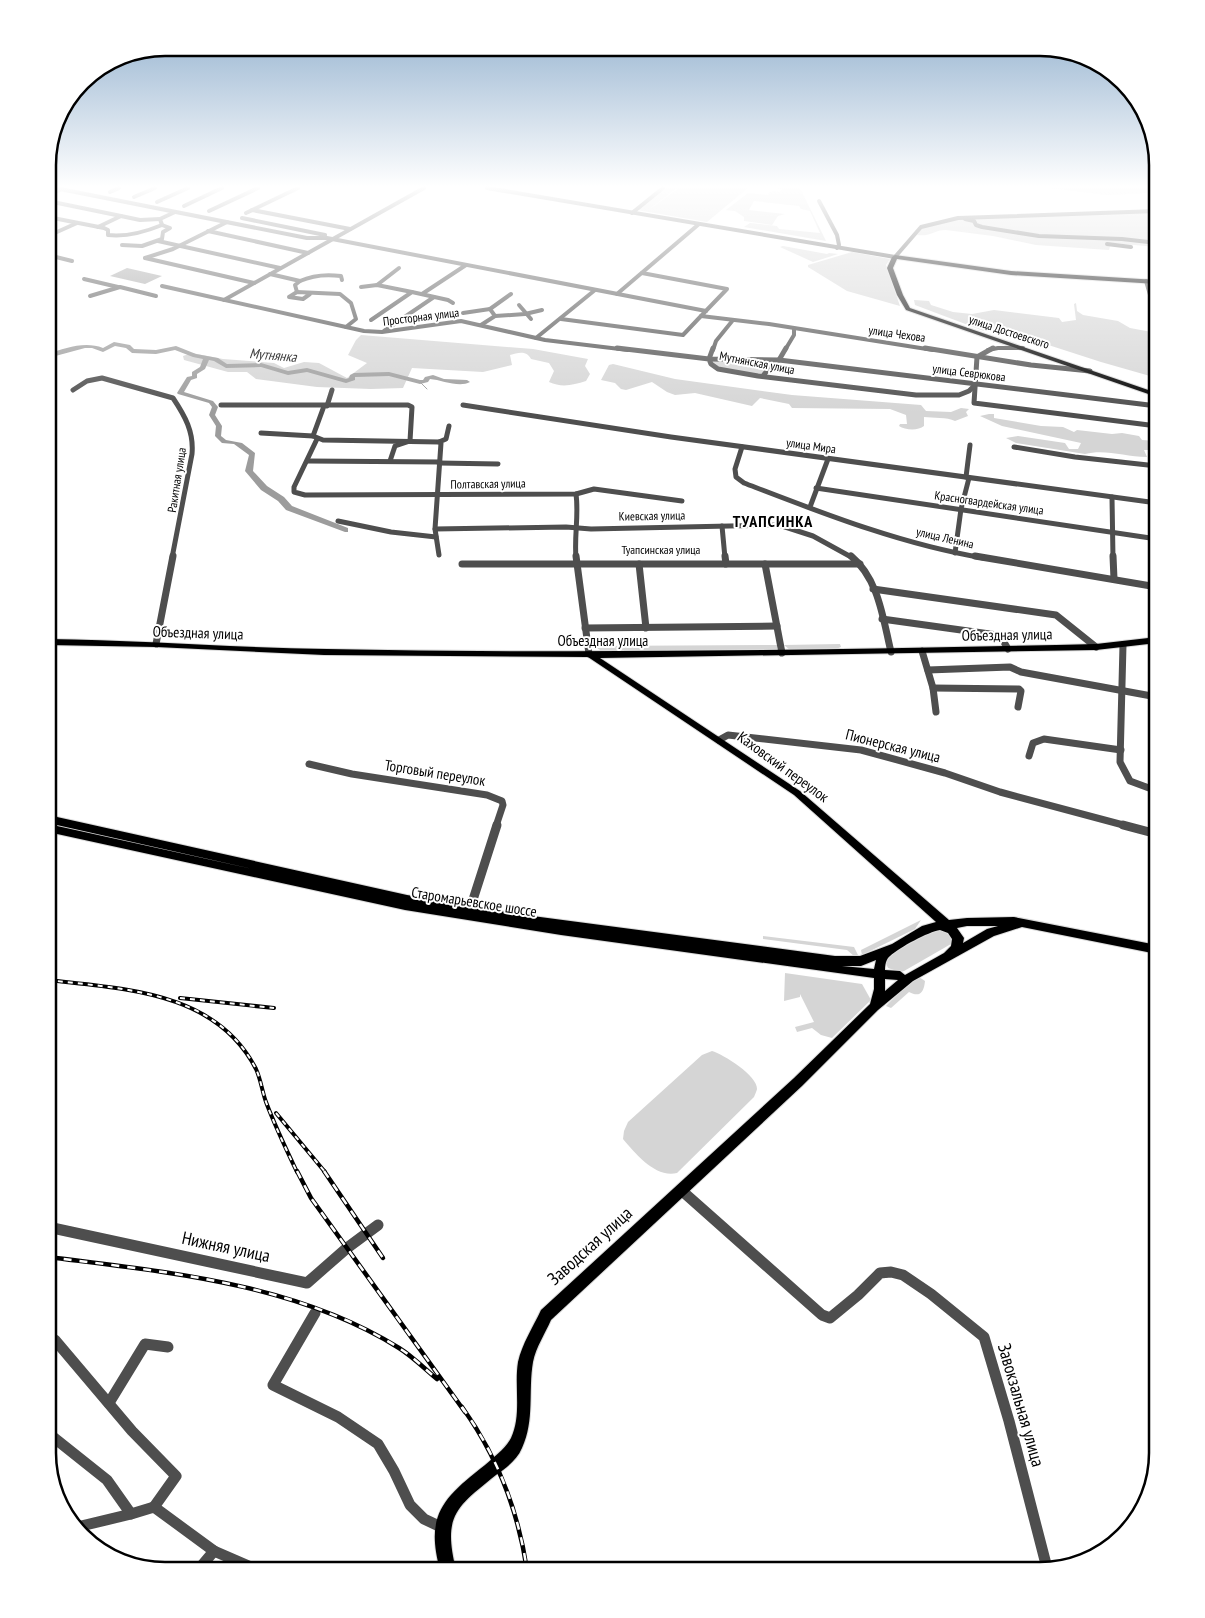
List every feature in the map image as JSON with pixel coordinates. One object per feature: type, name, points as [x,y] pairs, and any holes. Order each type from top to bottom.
[{"type":"main road","name":"улица Достоевского","points":[[891,264],[891,275],[908,309],[1149,392]]},
{"type":"main road","points":[[942,264],[1011,273],[1149,281]]},
{"type":"main road","name":"Объездная улица","points":[[56,642],[156,644],[324,652],[621,655],[1008,650],[1096,647],[1149,641]]},
{"type":"main road","name":"Каховский переулок","points":[[589,654],[797,793],[921,901]]},
{"type":"main road","points":[[616,672],[613,666],[614,661],[621,655]]},
{"type":"main road","name":"Старомарьевское шоссе","points":[[56,821],[407,899],[470,910],[835,961],[861,961],[892,948]]},
{"type":"main road","name":"Старомарьевское шоссе","points":[[56,830],[405,906],[561,931],[878,975],[900,976],[922,971]]},
{"type":"main road","points":[[921,901],[933,912],[943,926],[956,934],[958,943],[948,956]]},
{"type":"main road","points":[[920,933],[928,919],[921,901]]},
{"type":"main road","points":[[933,912],[952,920],[967,922]]},
{"type":"main road","points":[[874,1006],[880,989],[878,964],[883,957],[892,948],[920,933],[943,926],[967,922],[1004,920],[1149,948]]},
{"type":"main road","points":[[922,971],[997,930],[1011,926],[1030,925]]},
{"type":"main road","points":[[883,957],[885,969],[893,975],[900,976]]},
{"type":"main road","name":"Заводская улица","points":[[445,1562],[442,1553],[441,1527],[455,1500],[499,1464],[515,1446],[523,1422],[526,1362],[546,1315],[798,1082],[874,1006],[909,978],[922,971]]},
{"type":"main road","points":[[863,973],[874,979],[880,989]]},
{"type":"street","points":[[169,264],[254,283]]},
{"type":"street","points":[[259,264],[280,268]]},
{"type":"street","points":[[224,300],[288,264]]},
{"type":"street","points":[[459,264],[706,311]]},
{"type":"street","points":[[617,294],[653,264]]},
{"type":"street","points":[[422,294],[466,265]]},
{"type":"street","points":[[377,285],[399,268]]},
{"type":"street","points":[[297,292],[295,284],[310,276],[329,273],[341,276],[342,280]]},
{"type":"street","points":[[561,319],[679,335],[686,334],[726,288],[642,273]]},
{"type":"street","points":[[270,274],[300,280]]},
{"type":"street","points":[[84,279],[156,296]]},
{"type":"street","points":[[1146,281],[1149,290]]},
{"type":"street","points":[[361,287],[377,285],[448,300],[453,303]]},
{"type":"street","name":"Просторная улица","points":[[162,286],[359,330],[382,332],[461,321],[536,338]]},
{"type":"street","points":[[90,296],[120,287]]},
{"type":"street","points":[[536,338],[595,290]]},
{"type":"street","points":[[310,294],[303,299],[289,297],[297,292],[310,294],[327,292],[344,295],[352,305],[356,319],[346,327]]},
{"type":"street","points":[[359,330],[412,292]]},
{"type":"street","points":[[463,313],[490,309],[511,294]]},
{"type":"street","points":[[382,332],[434,297]]},
{"type":"street","points":[[519,305],[531,318]]},
{"type":"street","points":[[490,309],[494,316]]},
{"type":"street","points":[[481,325],[494,316],[542,310]]},
{"type":"street","name":"улица Чехова","points":[[702,316],[1031,365],[1090,371]]},
{"type":"street","points":[[708,359],[716,340],[733,320]]},
{"type":"street","points":[[763,376],[794,335],[794,329]]},
{"type":"street","name":"Мутнянская улица","points":[[536,338],[708,359],[711,364],[718,368],[763,376],[916,395],[959,395],[969,391],[975,385]]},
{"type":"street","points":[[1023,348],[994,348],[980,353],[977,357],[974,403],[1149,425]]},
{"type":"street","name":"улица Севрюкова","points":[[708,359],[776,360],[1149,405]]},
{"type":"street","name":"Ракитная улица","points":[[73,390],[90,379],[110,380],[173,398],[187,420],[193,441],[191,468],[156,644]]},
{"type":"street","points":[[332,390],[308,461],[498,464]]},
{"type":"street","points":[[221,405],[408,405],[412,407],[410,441]]},
{"type":"street","name":"улица Мира","points":[[462,405],[742,447],[1149,502]]},
{"type":"street","points":[[261,434],[396,443],[407,440],[439,442],[446,439],[449,426]]},
{"type":"street","points":[[439,442],[441,443],[435,529],[439,555]]},
{"type":"street","points":[[390,461],[396,443]]},
{"type":"street","points":[[955,552],[961,509],[968,478],[970,445]]},
{"type":"street","name":"улица Ленина","points":[[742,447],[735,469],[736,477],[744,482],[849,523],[932,548],[1149,585]]},
{"type":"street","points":[[1014,447],[1075,457],[1149,465]]},
{"type":"street","points":[[810,507],[828,459]]},
{"type":"street","name":"Полтавская улица","points":[[308,461],[294,490],[305,495],[576,494],[594,489],[682,501]]},
{"type":"street","name":"Красногвардейская улица","points":[[816,488],[1149,538]]},
{"type":"street","points":[[576,494],[578,528],[575,544],[589,654]]},
{"type":"street","points":[[1112,497],[1114,579]]},
{"type":"street","points":[[338,521],[414,535],[436,537]]},
{"type":"street","name":"Киевская улица","points":[[435,529],[779,525],[797,529],[851,556],[860,564]]},
{"type":"street","points":[[722,526],[726,564]]},
{"type":"street","name":"Туапсинская улица","points":[[462,564],[860,564]]},
{"type":"street","points":[[639,564],[646,628]]},
{"type":"street","points":[[765,564],[782,653]]},
{"type":"street","points":[[860,564],[865,570],[873,589],[891,652]]},
{"type":"street","points":[[873,589],[1056,615],[1096,647]]},
{"type":"street","points":[[882,619],[997,635],[1001,637],[1008,650]]},
{"type":"street","points":[[585,628],[777,626]]},
{"type":"street","points":[[1123,645],[1122,750],[1120,762],[1130,781],[1149,788]]},
{"type":"street","points":[[922,651],[933,688],[936,712]]},
{"type":"street","points":[[928,670],[1010,667],[1021,672],[1149,695]]},
{"type":"street","points":[[933,688],[1019,689],[1021,691],[1018,707]]},
{"type":"street","name":"Пионерская улица","points":[[718,740],[728,735],[847,747],[945,773],[1000,792],[1149,832]]},
{"type":"street","points":[[1029,756],[1033,743],[1044,739],[1122,750]]},
{"type":"street","name":"Торговый переулок","points":[[309,764],[352,774],[487,795],[502,801],[503,805],[470,910]]},
{"type":"street","name":"Завокзальная улица","points":[[681,1190],[822,1315],[830,1318],[858,1295],[880,1273],[891,1272],[903,1276],[931,1294],[984,1337],[1009,1421],[1045,1562]]},
{"type":"street","name":"Нижняя улица","points":[[56,1228],[307,1283],[347,1248],[378,1225]]},
{"type":"street","points":[[315,1313],[273,1385],[338,1417],[378,1444],[394,1470],[410,1505],[424,1519],[441,1527]]},
{"type":"street","points":[[56,1341],[132,1431],[176,1476],[154,1507],[83,1525]]},
{"type":"street","points":[[109,1403],[145,1344],[168,1346]]},
{"type":"street","points":[[56,1439],[107,1480],[131,1514]]},
{"type":"street","points":[[154,1507],[214,1551],[239,1562]]},
{"type":"street","points":[[205,1562],[214,1551]]},
{"type":"shaded area","points":[[887,264],[900,306],[847,291],[808,267],[808,265]]},
{"type":"shaded area","points":[[127,268],[162,276],[145,284],[110,276]]},
{"type":"shaded area","points":[[914,300],[929,301],[931,305],[953,312],[972,314],[994,310],[1059,318],[1062,322],[1076,320],[1074,304],[1076,303],[1077,311],[1083,315],[1118,321],[1130,328],[1149,332],[1149,376],[1033,340],[1000,327],[984,331],[915,305]]},
{"type":"shaded area","points":[[361,335],[533,349],[588,359],[585,366],[590,374],[586,381],[568,385],[554,384],[549,382],[554,371],[549,363],[531,359],[527,354],[522,353],[510,355],[512,365],[483,372],[412,368],[403,388],[317,387],[256,379],[247,372],[228,372],[184,360],[183,356],[192,353],[223,359],[274,363],[284,368],[304,362],[319,363],[347,378],[367,363],[348,355]]},
{"type":"shaded area","points":[[711,360],[772,362],[761,375],[716,367]]},
{"type":"shaded area","points":[[613,364],[675,379],[792,395],[921,405],[926,411],[951,412],[961,408],[969,409],[966,412],[968,416],[955,421],[944,418],[924,417],[924,426],[918,429],[908,429],[899,426],[900,424],[907,424],[906,415],[890,409],[792,408],[789,404],[760,398],[752,406],[695,393],[675,395],[652,382],[626,390],[621,389],[615,383],[601,380],[609,365]]},
{"type":"shaded area","points":[[994,414],[994,418],[1041,426],[1063,427],[1074,432],[1077,430],[1139,436],[1142,440],[1149,440],[1149,450],[1144,450],[1147,457],[1139,457],[1100,452],[1085,454],[1016,443],[1006,438],[1018,436],[1065,443],[1069,449],[1078,449],[1081,443],[1002,426],[980,416]]},
{"type":"shaded area","points":[[840,644],[841,647],[836,649],[790,650],[784,645]]},
{"type":"shaded area","points":[[777,645],[777,649],[774,650],[602,651],[593,646]]},
{"type":"shaded area","points":[[921,920],[915,929],[862,955],[861,950]]},
{"type":"shaded area","points":[[933,931],[947,933],[951,937],[951,944],[904,971],[900,972],[888,968],[885,961],[889,955]]},
{"type":"shaded area","points":[[763,936],[854,947],[858,955],[854,956],[847,950],[763,939]]},
{"type":"shaded area","points":[[785,973],[862,984],[871,1000],[832,1038],[821,1035],[812,1028],[797,1032],[795,1027],[814,1022],[800,994],[800,997],[784,1001]]},
{"type":"shaded area","points":[[919,977],[925,981],[921,993],[913,994],[909,992],[891,1008],[886,1006],[907,984]]},
{"type":"shaded area","points":[[712,1051],[724,1056],[752,1078],[757,1089],[754,1097],[677,1173],[661,1172],[647,1164],[623,1139],[624,1131],[628,1122],[702,1055]]},
{"type":"waterway","name":"Мутнянка","points":[[56,353],[84,346],[93,346],[103,350],[114,344],[128,346],[132,351],[156,352],[176,348],[195,356],[216,359],[226,366],[261,365],[288,373],[307,370],[346,381],[353,379],[352,376],[354,375],[389,374],[420,382],[433,377],[443,381],[467,382]]},
{"type":"waterway","points":[[206,358],[203,368],[194,373],[195,377],[189,378],[180,393],[211,402],[215,407],[212,415],[219,426],[218,436],[224,442],[236,443],[253,454],[249,471],[264,488],[281,499],[289,508],[345,530]]},
{"type":"waterway","points":[[420,382],[427,389]]},
{"type":"railway","points":[[56,981],[107,987],[166,999],[193,1009],[217,1023],[239,1043],[256,1069],[269,1111],[297,1172]]},
{"type":"railway","points":[[180,998],[274,1008]]},
{"type":"railway","points":[[276,1113],[325,1172]]},
{"type":"railway","points":[[297,1171],[311,1198],[465,1412]]},
{"type":"railway","points":[[324,1171],[383,1258]]},
{"type":"railway","points":[[56,1258],[183,1275],[229,1284],[317,1308],[359,1326],[399,1348],[437,1379]]},
{"type":"railway","points":[[462,1407],[486,1445],[505,1485],[518,1526],[526,1562]]},
{"type":"district","name":"ТУАПСИНКА","points":[[773,521]]}]
